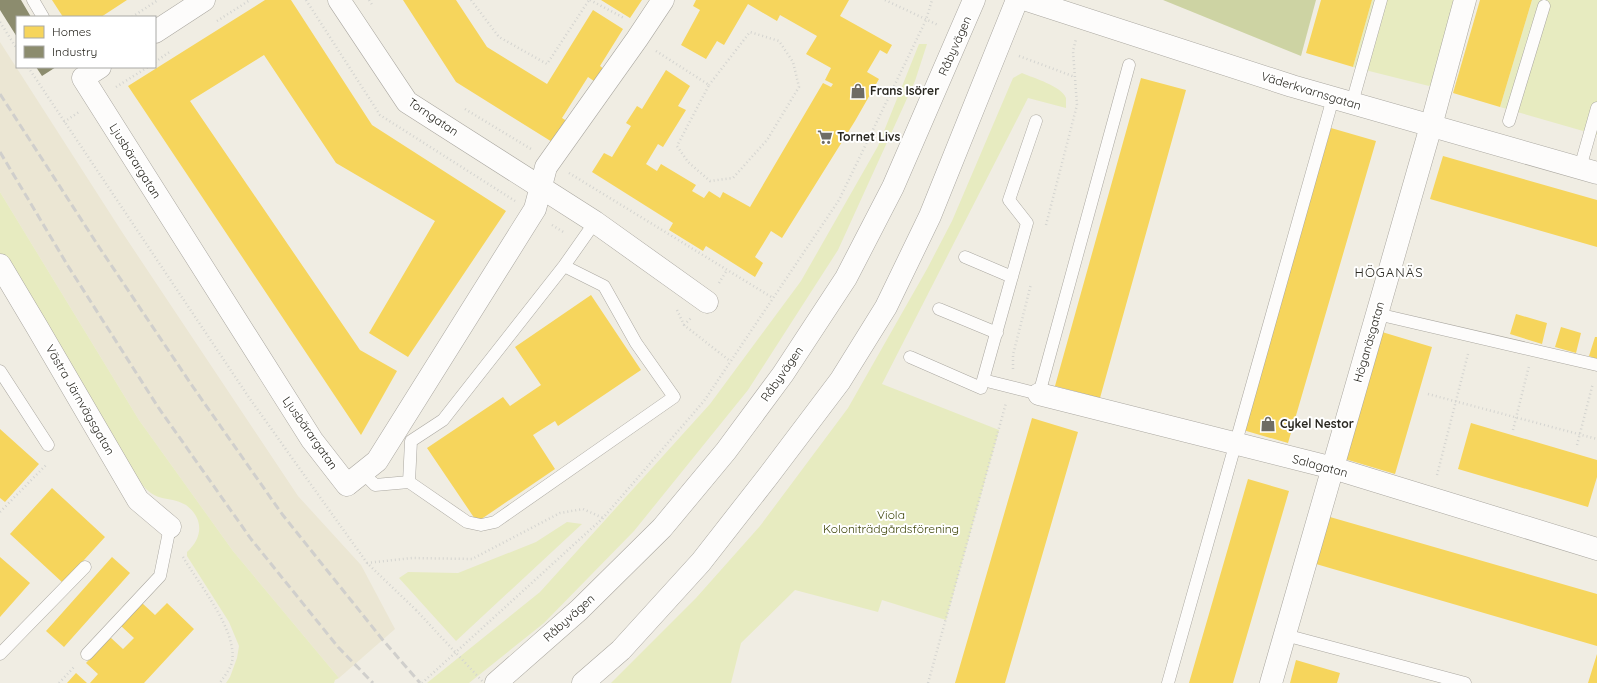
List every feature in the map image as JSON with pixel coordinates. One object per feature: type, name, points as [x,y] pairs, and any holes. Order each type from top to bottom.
[{"type":"street","points":[[156,31],[204,0]]},
{"type":"street","name":"Torngatan","points":[[339,0],[407,102],[595,222],[708,302]]},
{"type":"street","points":[[540,187],[546,167],[663,0]]},
{"type":"street","name":"Råbyvägen","points":[[496,683],[579,610],[662,528],[726,451],[783,374],[846,278],[868,236],[893,187],[974,0]]},
{"type":"street","points":[[584,683],[621,650],[701,562],[840,381],[886,307],[930,216],[1017,0]]},
{"type":"street","name":"Väderkvarnsgatan","points":[[1027,0],[1292,86],[1588,170]]},
{"type":"street","name":"Höganäsgatan","points":[[1271,683],[1431,126],[1465,0]]},
{"type":"street","name":"Ljusbärargatan","points":[[86,71],[312,440],[347,485],[377,461],[535,209],[540,187]]},
{"type":"street","name":"Västra Järnvägsgatan","points":[[0,266],[37,326],[138,500],[170,527]]},
{"type":"street","name":"Salagatan","points":[[1039,394],[1333,468],[1597,549]]},
{"type":"lane","points":[[32,0],[42,16]]},
{"type":"lane","points":[[1168,683],[1234,444],[1343,101],[1381,0]]},
{"type":"lane","points":[[1509,121],[1544,6]]},
{"type":"lane","points":[[983,380],[1039,394],[1129,65]]},
{"type":"lane","points":[[1588,170],[1597,108]]},
{"type":"lane","points":[[910,358],[981,388],[1027,223],[1009,200],[1036,121]]},
{"type":"lane","points":[[409,482],[411,440],[444,420],[564,266],[595,222]]},
{"type":"lane","points":[[964,257],[1012,277]]},
{"type":"lane","points":[[362,473],[375,485],[409,482],[467,522],[481,524],[495,522],[674,397],[636,343],[604,286],[564,266]]},
{"type":"lane","points":[[939,309],[997,333]]},
{"type":"lane","points":[[1377,314],[1597,365]]},
{"type":"lane","points":[[0,371],[48,445]]},
{"type":"lane","points":[[87,654],[160,576],[170,527]]},
{"type":"lane","points":[[0,654],[85,567]]},
{"type":"lane","points":[[1285,635],[1465,683]]},
{"type":"path","points":[[134,16],[158,0]]},
{"type":"path","points":[[471,0],[499,37],[547,64],[590,0],[640,34],[709,85]]},
{"type":"path","points":[[885,0],[926,20]]},
{"type":"path","points":[[422,683],[603,518],[704,401],[839,200],[926,20],[932,0]]},
{"type":"path","points":[[1046,226],[1077,105],[1073,51],[1083,18]]},
{"type":"path","points":[[0,22],[16,47]]},
{"type":"path","points":[[750,32],[779,41],[793,62],[799,87],[767,140],[733,178],[710,181],[688,162],[677,146],[709,85],[750,32]]},
{"type":"path","points":[[29,68],[250,399],[367,563],[416,610],[484,683]]},
{"type":"path","points":[[928,683],[1014,377],[1013,355],[1032,279]]},
{"type":"path","points":[[1431,498],[1472,336]]},
{"type":"path","points":[[1513,430],[1533,350]]},
{"type":"path","points":[[1577,445],[1593,382]]},
{"type":"path","points":[[1428,394],[1597,439]]},
{"type":"path","points":[[0,512],[48,463],[48,445]]},
{"type":"path","points":[[170,527],[183,558],[211,600],[230,637],[232,662],[228,672],[220,683]]},
{"type":"path","points":[[59,683],[87,654]]},
{"type":"shaded area","points":[[0,42],[122,232],[298,496],[361,565],[395,629],[339,678],[233,551],[139,420],[0,192]]},
{"type":"green space","points":[[1163,0],[1316,0],[1301,56]]},
{"type":"green space","points":[[1372,0],[1460,0],[1437,81],[1429,86],[1353,67]]},
{"type":"green space","points":[[1532,0],[1597,0],[1597,135],[1500,107]]},
{"type":"green space","points":[[919,44],[927,44],[915,81],[838,250],[748,390],[634,531],[544,623],[469,683],[427,683],[540,592],[710,404],[801,281],[878,146]]},
{"type":"green space","name":"Viola Koloniträdgårdsförening","points":[[1022,73],[1047,83],[1059,90],[1066,98],[1066,108],[1028,98],[882,384],[999,430],[946,620],[882,600],[878,612],[795,590],[741,643],[731,683],[611,683],[696,598],[760,526],[848,408],[927,269],[952,221],[1013,78]]},
{"type":"green space","points":[[0,192],[139,420],[233,551],[339,678],[335,680],[334,683],[226,683],[230,677],[237,658],[239,646],[229,622],[187,556],[187,552],[196,540],[198,534],[199,528],[196,516],[186,505],[152,494],[140,482],[0,253]]},
{"type":"green space","points":[[567,522],[582,524],[456,641],[399,578],[408,572],[458,573],[536,542]]},
{"type":"building: Homes","points":[[52,0],[127,0],[103,16],[62,16]]},
{"type":"building: Homes","points":[[265,0],[291,0],[372,125],[506,211],[408,357],[369,333],[435,221],[336,163],[264,55],[190,101],[360,350],[397,371],[361,435],[128,86]]},
{"type":"building: Homes","points":[[403,0],[456,0],[487,47],[547,84],[593,10],[623,29],[600,66],[605,70],[597,83],[588,77],[562,118],[570,123],[557,145],[456,82]]},
{"type":"building: Homes","points":[[601,0],[642,0],[630,18]]},
{"type":"building: Homes","points":[[696,0],[849,0],[840,16],[892,45],[887,54],[880,50],[867,72],[879,79],[855,121],[782,238],[771,231],[755,257],[763,263],[755,277],[706,246],[703,251],[669,230],[673,223],[592,172],[604,153],[612,157],[631,126],[626,123],[637,106],[642,109],[666,70],[690,86],[678,106],[686,110],[663,147],[658,144],[646,164],[657,171],[661,164],[696,185],[692,191],[704,198],[709,191],[720,198],[723,192],[750,207],[823,83],[831,87],[833,84],[825,80],[831,68],[806,54],[817,36],[780,15],[777,21],[748,4],[724,45],[717,41],[706,59],[681,45],[700,10],[693,6]]},
{"type":"building: Homes","points":[[1321,0],[1372,0],[1353,67],[1306,53]]},
{"type":"building: Homes","points":[[1480,0],[1532,0],[1500,107],[1453,93]]},
{"type":"building: Homes","points":[[1141,78],[1186,90],[1100,398],[1055,386]]},
{"type":"building: Homes","points":[[1331,128],[1376,141],[1288,443],[1243,430]]},
{"type":"building: Homes","points":[[1443,156],[1597,200],[1597,247],[1430,199]]},
{"type":"building: Homes","points":[[591,295],[641,370],[558,426],[555,421],[533,435],[555,469],[477,522],[427,448],[503,397],[510,406],[541,385],[515,347]]},
{"type":"building: Homes","points":[[1516,314],[1547,323],[1542,344],[1510,334]]},
{"type":"building: Homes","points":[[1561,327],[1581,333],[1576,353],[1555,347]]},
{"type":"building: Homes","points":[[1382,332],[1432,347],[1395,474],[1345,459]]},
{"type":"building: Homes","points":[[1595,337],[1597,337],[1597,359],[1589,356]]},
{"type":"building: Homes","points":[[1032,418],[1078,432],[1005,683],[955,683]]},
{"type":"building: Homes","points":[[1471,423],[1597,460],[1597,477],[1588,507],[1458,469]]},
{"type":"building: Homes","points":[[0,429],[39,464],[5,502],[0,498]]},
{"type":"building: Homes","points":[[1248,479],[1289,491],[1233,683],[1189,683]]},
{"type":"building: Homes","points":[[52,488],[105,537],[63,583],[10,534]]},
{"type":"building: Homes","points":[[1330,517],[1597,594],[1597,646],[1316,564]]},
{"type":"building: Homes","points":[[0,557],[30,583],[0,617]]},
{"type":"building: Homes","points":[[112,557],[130,573],[64,647],[46,631]]},
{"type":"building: Homes","points":[[142,603],[155,615],[167,603],[194,629],[144,683],[90,683],[98,674],[86,663],[110,637],[123,649],[134,638],[121,626]]},
{"type":"building: Homes","points":[[1597,654],[1597,683],[1588,683]]},
{"type":"building: Homes","points":[[1296,660],[1340,673],[1337,683],[1290,683]]},
{"type":"building: Homes","points":[[76,673],[87,683],[67,683]]},
{"type":"building: Industry","points":[[0,0],[21,0],[30,16],[16,16],[16,35],[0,10]]},
{"type":"building: Industry","points":[[37,68],[54,68],[42,76]]},
{"type":"railway","points":[[0,94],[99,247],[193,387],[282,514],[382,639],[420,683]]},
{"type":"railway","points":[[0,152],[68,266],[158,407],[251,539],[338,647],[373,683]]},
{"type":"place","name":"Frans Isörer","points":[[858,91]]},
{"type":"place","name":"Tornet Livs","points":[[825,137]]},
{"type":"place","name":"Cykel Nestor","points":[[1268,424]]},
{"type":"district","name":"HÖGANÄS","points":[[1389,272]]}]
